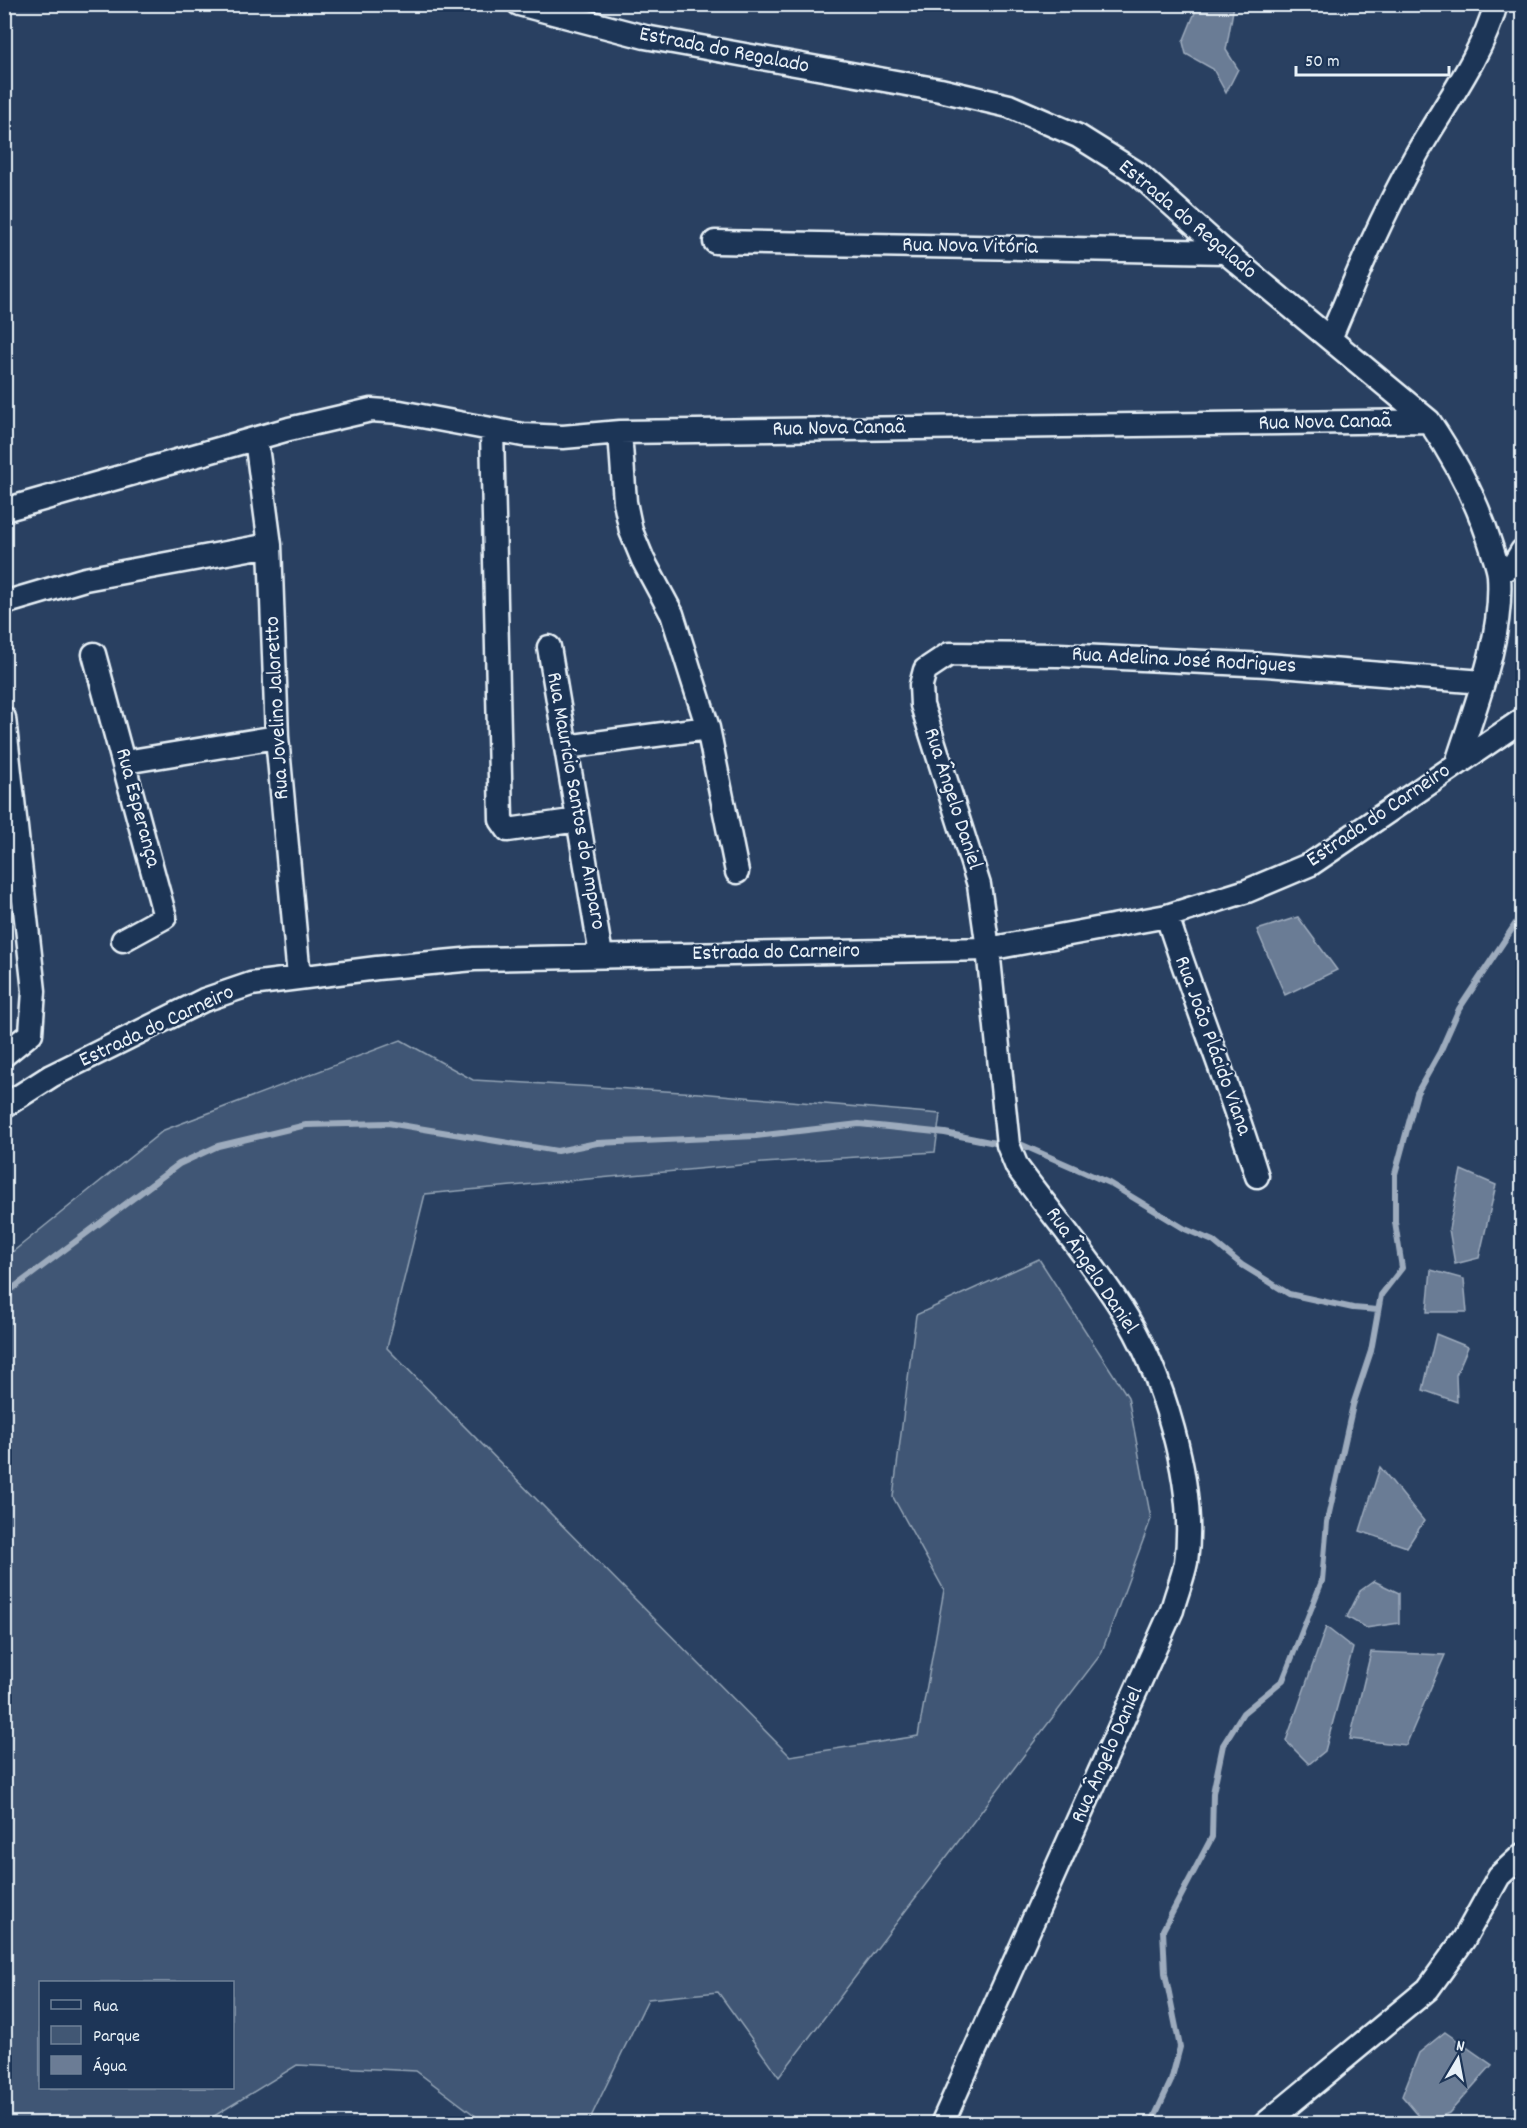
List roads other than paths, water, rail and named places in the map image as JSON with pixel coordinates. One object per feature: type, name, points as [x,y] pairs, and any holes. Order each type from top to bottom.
[{"type":"street","name":"Estrada do Regalado","points":[[519,4],[645,37],[940,90],[1009,106],[1078,136],[1137,173],[1225,252],[1429,422],[1452,455],[1474,499],[1499,573],[1498,603],[1483,682],[1457,763]]},
{"type":"street","points":[[1330,339],[1364,256],[1414,159],[1489,29],[1496,4]]},
{"type":"street","name":"Rua Nova Vitória","points":[[715,242],[1225,252]]},
{"type":"street","name":"Rua Nova Canaã","points":[[4,510],[354,413],[385,409],[492,430],[563,438],[620,432],[1429,422]]},
{"type":"street","points":[[492,430],[501,820],[508,830],[578,820]]},
{"type":"street","points":[[620,432],[624,502],[631,531],[643,561],[672,614],[708,728],[737,872]]},
{"type":"street","name":"Rua Jovelino Jaloretto","points":[[256,439],[270,544],[277,737],[299,977]]},
{"type":"street","points":[[4,603],[85,579],[270,544]]},
{"type":"street","points":[[1499,573],[1514,564],[1522,552]]},
{"type":"street","name":"Rua Maurício Santos do Amparo","points":[[549,647],[601,955]]},
{"type":"street","name":"Rua Esperança","points":[[94,654],[125,762],[165,918],[123,940]]},
{"type":"street","name":"Rua Adelina José Rodrigues","points":[[922,705],[921,684],[925,670],[949,654],[1059,655],[1267,665],[1483,682]]},
{"type":"street","name":"Rua Ângelo Daniel","points":[[922,705],[979,885],[988,949],[1008,1145],[1017,1167],[1121,1307],[1152,1367],[1181,1459],[1189,1515],[1186,1563],[1172,1610],[942,2124]]},
{"type":"street","points":[[4,718],[34,991],[31,1033],[4,1055]]},
{"type":"street","name":"Estrada do Carneiro","points":[[4,1107],[51,1076],[204,1000],[251,984],[474,959],[988,949],[1167,916],[1247,891],[1311,864],[1522,720]]},
{"type":"street","points":[[566,747],[708,728]]},
{"type":"street","points":[[125,762],[277,737]]},
{"type":"street","name":"Rua João Plácido Viana","points":[[1167,916],[1192,994],[1224,1073],[1257,1176]]},
{"type":"street","points":[[1265,2124],[1428,1989],[1464,1939],[1499,1876],[1522,1856]]},
{"type":"water","points":[[1198,5],[1234,5],[1226,50],[1238,69],[1226,93],[1213,69],[1186,54],[1183,42]]},
{"type":"water","points":[[1298,917],[1337,970],[1285,995],[1257,930]]},
{"type":"water","points":[[1461,1170],[1496,1185],[1479,1258],[1455,1264],[1449,1229]]},
{"type":"water","points":[[1431,1270],[1464,1279],[1467,1312],[1427,1312]]},
{"type":"water","points":[[1436,1334],[1468,1347],[1456,1375],[1457,1402],[1423,1390]]},
{"type":"water","points":[[1380,1467],[1424,1521],[1407,1547],[1360,1531]]},
{"type":"water","points":[[1374,1581],[1399,1593],[1399,1623],[1366,1628],[1347,1617],[1360,1591]]},
{"type":"water","points":[[1326,1627],[1353,1648],[1325,1751],[1309,1764],[1286,1741]]},
{"type":"water","points":[[1371,1652],[1445,1655],[1406,1745],[1350,1739]]},
{"type":"water","points":[[1445,2032],[1492,2065],[1449,2113],[1425,2123],[1402,2096],[1419,2053]]},
{"type":"waterway","points":[[1151,2124],[1171,2081],[1180,2047],[1165,1973],[1163,1930],[1212,1837],[1213,1793],[1223,1745],[1243,1713],[1283,1680],[1322,1581],[1327,1522],[1353,1405],[1371,1351],[1381,1295],[1402,1268],[1395,1222],[1395,1174],[1417,1093],[1440,1052],[1459,1009],[1522,914]]},
{"type":"waterway","points":[[4,1295],[179,1164],[218,1146],[306,1125],[388,1123],[557,1151],[597,1143],[756,1136],[859,1124],[945,1133],[1000,1144]]},
{"type":"waterway","points":[[1020,1144],[1109,1183],[1185,1229],[1213,1241],[1242,1265],[1289,1294],[1353,1308],[1378,1310]]}]
